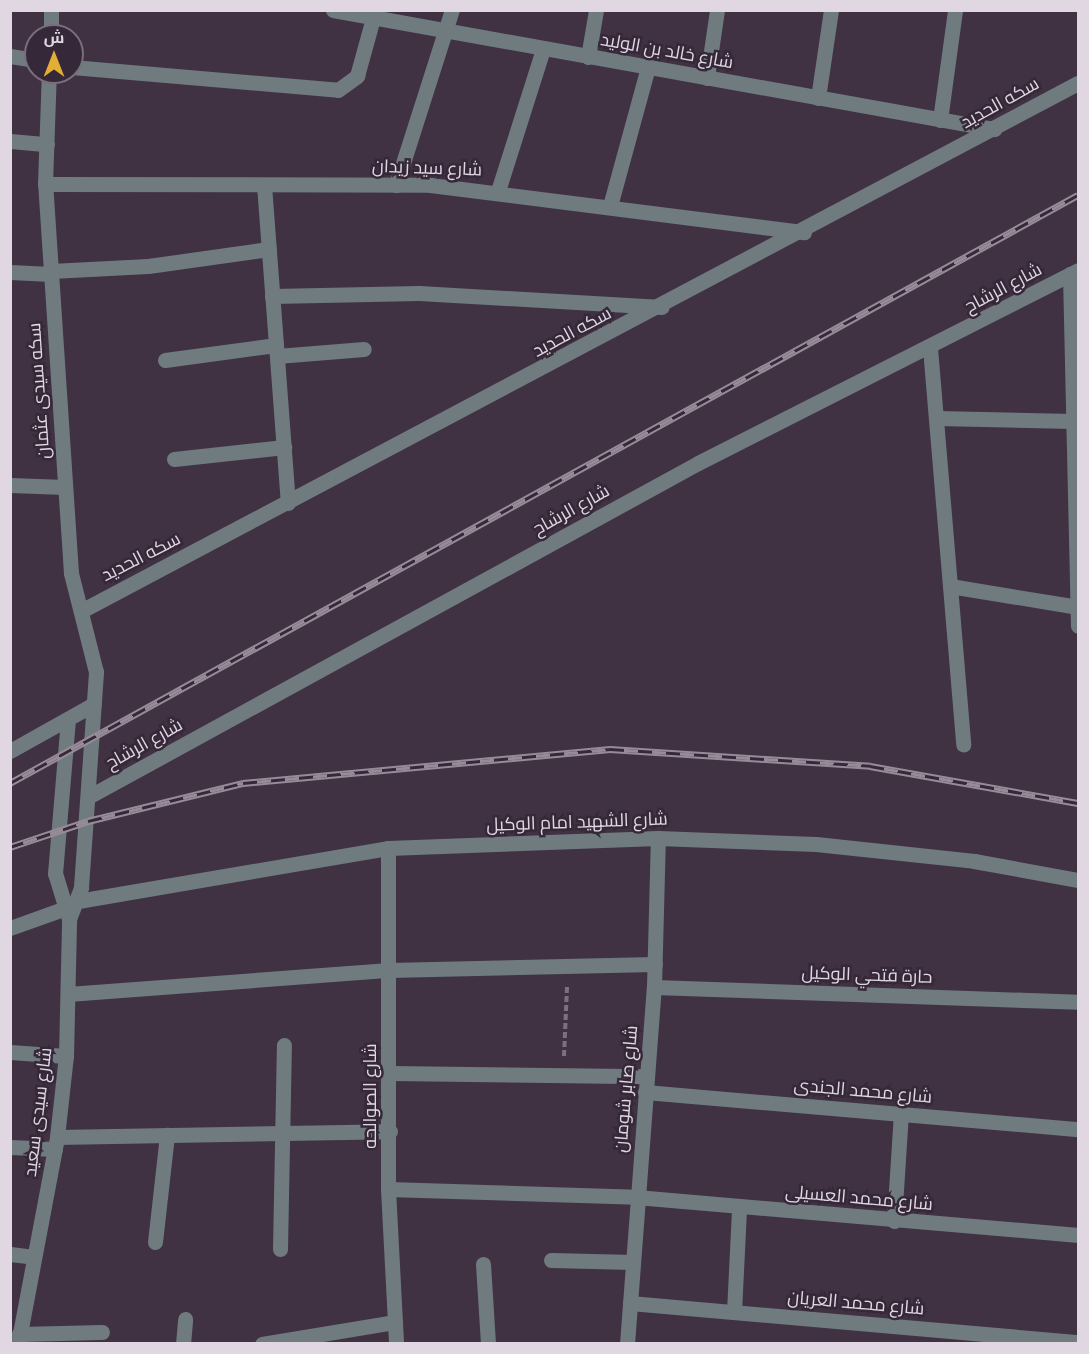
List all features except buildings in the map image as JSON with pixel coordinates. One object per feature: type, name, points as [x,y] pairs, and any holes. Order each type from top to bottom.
[{"type":"street","name":"شارع خالد بن الوليد","points":[[333,10],[994,129]]},
{"type":"street","points":[[396,185],[452,10]]},
{"type":"street","points":[[588,57],[596,10]]},
{"type":"street","points":[[707,78],[717,10]]},
{"type":"street","points":[[818,98],[831,10]]},
{"type":"street","points":[[940,120],[955,10]]},
{"type":"street","points":[[84,68],[338,90],[357,76],[374,18]]},
{"type":"street","points":[[498,191],[543,49]]},
{"type":"street","points":[[610,206],[648,67]]},
{"type":"street","name":"سكه الحديد","points":[[81,611],[804,232],[1078,83]]},
{"type":"street","name":"سكه سيدى عثمان","points":[[49,84],[45,184],[65,487],[73,585],[92,640],[94,704],[78,901]]},
{"type":"street","points":[[10,141],[47,144]]},
{"type":"street","name":"شارع سيد زيدان","points":[[45,184],[396,185],[498,191],[804,232]]},
{"type":"street","points":[[264,184],[288,503]]},
{"type":"street","points":[[10,272],[148,266],[269,249]]},
{"type":"street","points":[[1074,272],[1073,421],[1076,440],[1078,626]]},
{"type":"street","name":"شارع الرشاح","points":[[88,797],[698,463],[930,348],[1074,272]]},
{"type":"street","points":[[272,296],[445,293],[662,307]]},
{"type":"street","points":[[930,348],[963,745]]},
{"type":"street","points":[[165,360],[277,351],[363,350]]},
{"type":"street","points":[[936,418],[1073,421]]},
{"type":"street","points":[[174,459],[284,447]]},
{"type":"street","points":[[10,485],[65,487]]},
{"type":"street","points":[[950,586],[1078,606]]},
{"type":"street","points":[[10,751],[94,704]]},
{"type":"street","points":[[66,914],[55,873],[68,719]]},
{"type":"street","name":"شارع الشهيد امام الوكيل","points":[[78,901],[388,848],[658,838],[816,844],[974,861],[1078,880]]},
{"type":"street","name":"شارع صابر شومان","points":[[627,1344],[636,1197],[654,987],[658,838]]},
{"type":"street","name":"شارع الصوالحه","points":[[388,848],[390,1073],[388,1190],[396,1344]]},
{"type":"street","points":[[10,928],[66,914],[78,901]]},
{"type":"street","name":"شارع سيدى سعيد","points":[[16,1339],[56,1143],[66,1056],[68,994],[66,914]]},
{"type":"street","points":[[68,994],[389,970],[655,964]]},
{"type":"street","name":"حارة فتحي الوكيل","points":[[654,987],[1078,1002]]},
{"type":"street","points":[[280,1249],[284,1045]]},
{"type":"street","points":[[10,1052],[66,1056]]},
{"type":"street","points":[[390,1073],[647,1076]]},
{"type":"street","name":"شارع محمد الجندى","points":[[645,1092],[1078,1128]]},
{"type":"street","points":[[894,1221],[901,1114]]},
{"type":"street","points":[[10,1147],[167,1135],[390,1131]]},
{"type":"street","points":[[155,1242],[167,1135]]},
{"type":"street","name":"شارع محمد العسيلى","points":[[388,1190],[636,1197],[739,1208],[1078,1235]]},
{"type":"street","points":[[734,1312],[739,1208]]},
{"type":"street","points":[[10,1254],[34,1257]]},
{"type":"street","points":[[551,1260],[633,1262]]},
{"type":"street","points":[[483,1264],[488,1344]]},
{"type":"street","name":"شارع محمد العريان","points":[[630,1303],[1078,1342]]},
{"type":"street","points":[[183,1344],[185,1319]]},
{"type":"street","points":[[262,1344],[394,1322]]},
{"type":"street","points":[[16,1339],[102,1332]]},
{"type":"path","points":[[563,1075],[568,966]]},
{"type":"railway","points":[[10,783],[1078,195]]},
{"type":"railway","points":[[10,847],[88,821],[243,783],[610,749],[870,766],[1078,803]]}]
